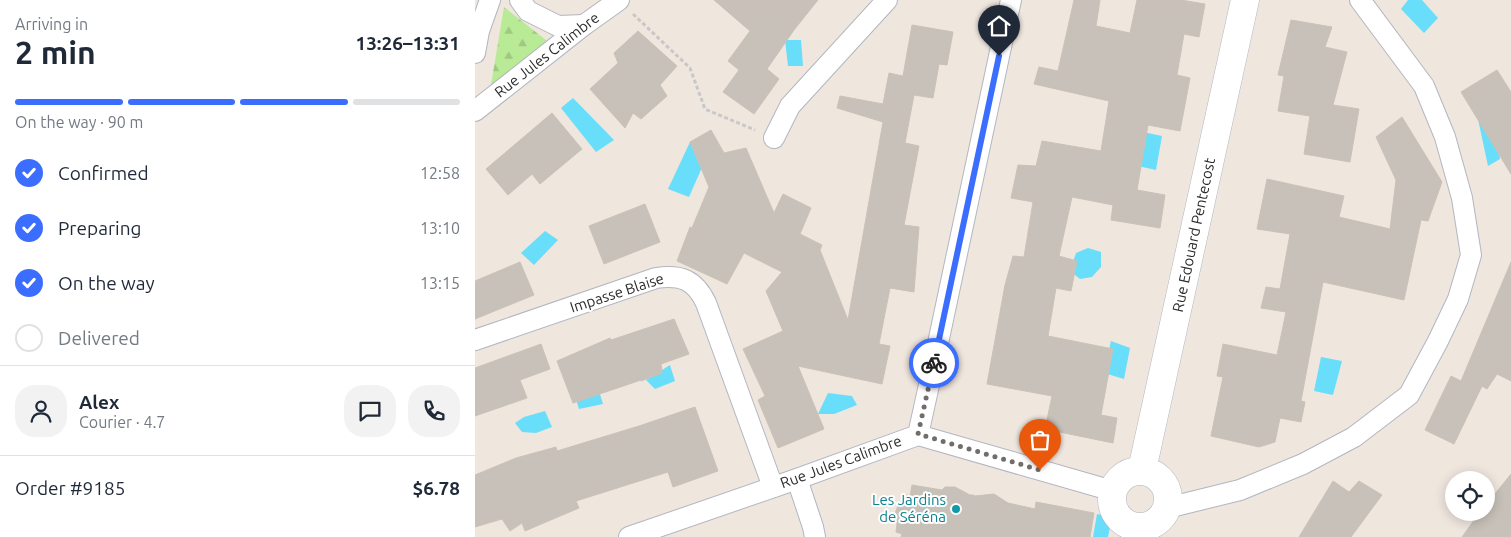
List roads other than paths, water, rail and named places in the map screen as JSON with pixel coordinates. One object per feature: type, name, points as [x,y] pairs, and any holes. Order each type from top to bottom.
[{"type":"street","points":[[475,53],[479,31],[491,0]]},
{"type":"street","points":[[520,0],[527,10],[558,26],[584,25]]},
{"type":"street","name":"Rue Jules Calimbre","points":[[475,111],[584,25],[619,0]]},
{"type":"street","points":[[774,138],[790,106],[887,0]]},
{"type":"street","name":"Rue Jules Calimbre","points":[[629,537],[797,480],[918,434],[1011,0]]},
{"type":"street","name":"Rue Edouard Pentecost","points":[[1142,470],[1245,0]]},
{"type":"street","points":[[1167,508],[1240,490],[1303,464],[1354,438],[1409,395],[1439,341],[1458,299],[1471,255],[1462,198],[1445,137],[1424,86],[1360,0]]},
{"type":"street","name":"Impasse Blaise","points":[[475,340],[656,278],[670,276],[691,283],[701,292],[706,303],[773,487]]},
{"type":"street","points":[[918,434],[1113,491]]},
{"type":"street","points":[[1142,470],[1154,474],[1162,480],[1167,487],[1169,500],[1164,515],[1158,522],[1139,532],[1120,519],[1115,513],[1112,502],[1113,491],[1117,482],[1131,472],[1142,470]]},
{"type":"street","points":[[797,480],[815,537]]},
{"type":"water","points":[[1408,0],[1422,0],[1438,18],[1424,33],[1401,9]]},
{"type":"water","points":[[785,40],[801,40],[803,66],[788,66]]},
{"type":"water","points":[[573,98],[614,140],[596,152],[561,108]]},
{"type":"water","points":[[1478,119],[1495,121],[1500,159],[1488,166]]},
{"type":"water","points":[[1143,132],[1162,136],[1156,170],[1138,166]]},
{"type":"water","points":[[690,142],[707,156],[689,197],[668,189]]},
{"type":"water","points":[[545,231],[558,240],[534,265],[521,253]]},
{"type":"water","points":[[1088,248],[1101,252],[1101,267],[1092,277],[1080,279],[1070,271],[1076,253]]},
{"type":"water","points":[[1111,341],[1130,348],[1124,379],[1104,373]]},
{"type":"water","points":[[1321,357],[1342,361],[1333,395],[1314,391]]},
{"type":"water","points":[[670,365],[675,381],[655,389],[646,380]]},
{"type":"water","points":[[597,384],[603,404],[579,409],[573,389]]},
{"type":"water","points":[[828,393],[852,396],[857,405],[834,414],[818,414]]},
{"type":"water","points":[[545,411],[552,427],[536,433],[522,432],[515,423],[524,417]]},
{"type":"water","points":[[1097,514],[1112,517],[1108,537],[1093,537]]},
{"type":"place","name":"Les Jardins de Séréna","points":[[956,509]]}]
